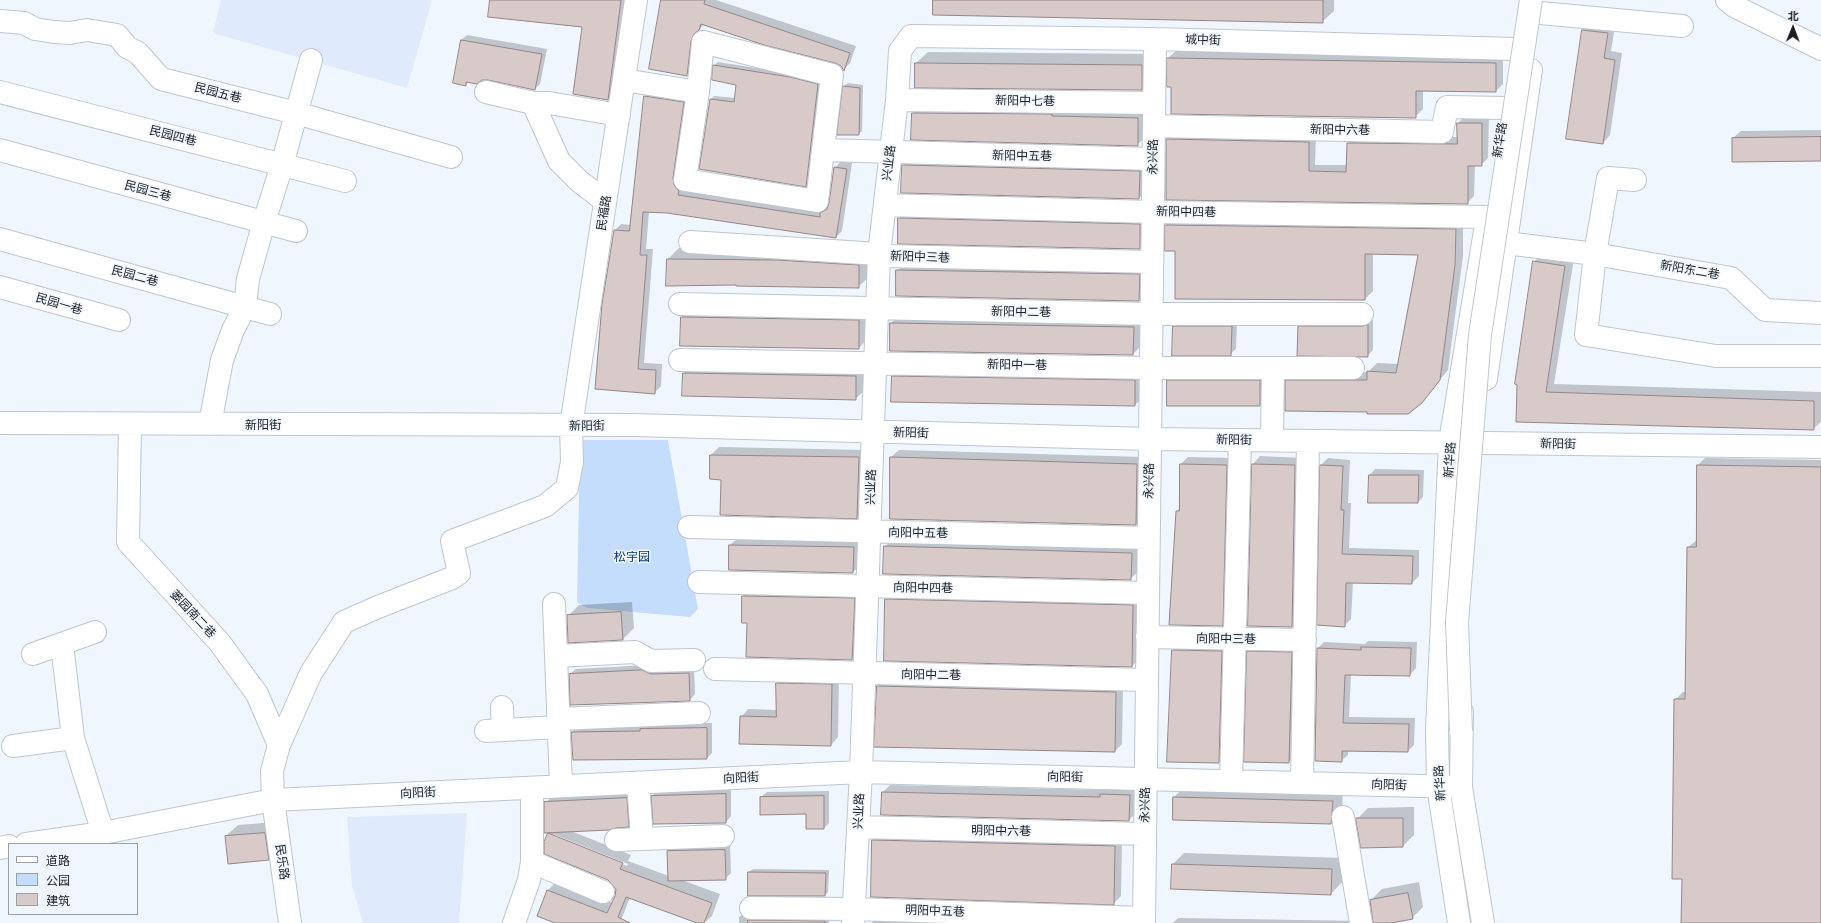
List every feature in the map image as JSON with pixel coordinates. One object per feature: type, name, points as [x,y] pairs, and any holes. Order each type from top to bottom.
[{"type":"street","name":"民福路","points":[[279,745],[311,673],[344,622],[452,578],[459,573],[452,541],[545,506],[567,488],[572,462],[572,426],[636,0]]},
{"type":"street","name":"新华路","points":[[1459,923],[1438,786],[1437,730],[1450,442],[1505,108],[1521,0]]},
{"type":"street","points":[[1727,0],[1734,6],[1821,49]]},
{"type":"street","points":[[1461,731],[1457,622],[1480,335],[1538,4],[1682,26]]},
{"type":"street","name":"新华路","points":[[1483,923],[1461,787],[1461,731],[1476,442],[1506,243],[1538,4]]},
{"type":"street","name":"民园五巷","points":[[0,21],[24,23],[35,28],[54,32],[70,33],[88,30],[117,35],[127,47],[138,53],[161,79],[296,113],[451,157]]},
{"type":"street","name":"城中街","points":[[900,51],[911,36],[1155,39],[1514,49]]},
{"type":"street","name":"永兴路","points":[[1144,920],[1155,39]]},
{"type":"street","points":[[703,42],[832,75],[823,150],[817,201],[685,180],[698,92],[703,42]]},
{"type":"street","name":"兴业路","points":[[853,916],[865,673],[879,254],[897,100],[900,51]]},
{"type":"street","points":[[210,424],[222,360],[245,307],[248,279],[311,60]]},
{"type":"street","points":[[624,80],[698,92]]},
{"type":"street","name":"民园四巷","points":[[0,92],[345,181]]},
{"type":"street","points":[[486,92],[532,103],[549,103],[619,115]]},
{"type":"street","name":"新阳中七巷","points":[[897,100],[1154,103]]},
{"type":"street","points":[[532,103],[559,161],[579,181],[606,201]]},
{"type":"street","name":"新阳中六巷","points":[[1154,126],[1442,132],[1447,107],[1505,108]]},
{"type":"street","name":"民园三巷","points":[[0,150],[296,231]]},
{"type":"street","name":"新阳中五巷","points":[[823,150],[1153,159]]},
{"type":"street","points":[[1635,180],[1608,178],[1595,254],[1586,335],[1716,356],[1821,356]]},
{"type":"street","name":"新阳中四巷","points":[[884,205],[1152,212],[1487,217]]},
{"type":"street","name":"民园二巷","points":[[0,239],[270,314]]},
{"type":"street","name":"新阳中三巷","points":[[690,242],[879,254],[887,256],[1152,262]]},
{"type":"street","name":"新阳东二巷","points":[[1506,243],[1595,254],[1731,278],[1765,310],[1821,313]]},
{"type":"street","name":"民园一巷","points":[[0,287],[119,320]]},
{"type":"street","name":"新阳中二巷","points":[[680,304],[1151,314],[1362,314]]},
{"type":"street","name":"新阳中一巷","points":[[680,360],[875,362],[1150,368],[1353,368]]},
{"type":"street","points":[[1272,440],[1273,368]]},
{"type":"street","name":"新阳街","points":[[0,423],[634,425],[1150,439],[1821,447]]},
{"type":"street","name":"蒌园南二巷","points":[[130,424],[128,542],[220,643],[257,694],[279,745]]},
{"type":"street","points":[[1231,780],[1240,440]]},
{"type":"street","points":[[1302,782],[1308,441]]},
{"type":"street","name":"向阳中五巷","points":[[689,527],[1148,538]]},
{"type":"street","name":"向阳中四巷","points":[[699,582],[1147,593]]},
{"type":"street","points":[[554,604],[561,786]]},
{"type":"street","points":[[33,654],[95,632]]},
{"type":"street","name":"向阳中三巷","points":[[1147,637],[1305,640]]},
{"type":"street","points":[[62,644],[73,738],[103,833]]},
{"type":"street","points":[[556,656],[635,652],[651,661],[694,660]]},
{"type":"street","name":"向阳中二巷","points":[[715,669],[1146,680]]},
{"type":"street","points":[[502,707],[494,731],[558,723],[699,713]]},
{"type":"street","points":[[13,746],[73,738]]},
{"type":"street","points":[[273,800],[272,771],[279,745]]},
{"type":"street","name":"向阳街","points":[[33,843],[103,833],[273,800],[861,772],[1231,780],[1461,787]]},
{"type":"street","points":[[638,783],[642,839]]},
{"type":"street","points":[[514,923],[529,880],[532,862],[532,788]]},
{"type":"street","name":"民乐路","points":[[273,800],[290,923]]},
{"type":"street","points":[[1343,817],[1361,923]]},
{"type":"street","name":"明阳中六巷","points":[[858,827],[1144,834]]},
{"type":"street","points":[[616,840],[723,836]]},
{"type":"street","points":[[532,862],[603,892]]},
{"type":"street","name":"明阳中五巷","points":[[751,908],[853,916],[1144,920]]},
{"type":"shaded area","points":[[221,0],[432,0],[407,88],[213,33]]},
{"type":"shaded area","points":[[467,813],[459,923],[363,923],[352,886],[347,817]]},
{"type":"green space","name":"松宇园","points":[[580,440],[668,440],[698,609],[690,617],[587,608],[577,602]]},
{"type":"building","points":[[490,0],[621,0],[608,100],[573,94],[582,27],[488,17]]},
{"type":"building","points":[[661,0],[705,0],[704,4],[850,53],[844,71],[841,66],[835,63],[764,45],[701,24],[699,30],[694,34],[691,41],[687,76],[649,69]]},
{"type":"building","points":[[933,0],[1323,0],[1323,23],[933,15]]},
{"type":"building","points":[[1582,30],[1608,33],[1604,58],[1615,60],[1603,144],[1566,139]]},
{"type":"building","points":[[461,40],[542,54],[535,90],[488,80],[482,80],[477,84],[466,82],[466,86],[453,83]]},
{"type":"building","points":[[1167,58],[1496,63],[1496,92],[1416,91],[1416,118],[1171,114],[1171,87],[1167,87]]},
{"type":"building","points":[[915,63],[1142,65],[1142,90],[915,88]]},
{"type":"building","points":[[713,65],[790,77],[818,84],[806,187],[699,169],[710,99],[734,102],[736,85],[712,80]]},
{"type":"building","points":[[843,86],[860,88],[859,135],[837,135]]},
{"type":"building","points":[[644,96],[684,102],[673,178],[674,185],[679,191],[678,195],[820,217],[820,213],[827,209],[829,203],[834,167],[847,169],[836,238],[667,213],[643,212],[640,255],[647,255],[638,369],[656,370],[655,394],[595,389],[602,304],[614,230],[629,231]]},
{"type":"building","points":[[912,113],[1052,114],[1052,116],[1138,118],[1138,146],[911,140]]},
{"type":"building","points":[[1457,123],[1482,123],[1482,166],[1468,166],[1468,204],[1166,200],[1166,139],[1309,142],[1309,171],[1346,172],[1347,143],[1457,144]]},
{"type":"building","points":[[1821,137],[1821,161],[1732,162],[1732,138]]},
{"type":"building","points":[[902,165],[1140,171],[1139,199],[901,193]]},
{"type":"building","points":[[898,218],[1140,224],[1140,249],[898,244]]},
{"type":"building","points":[[1165,225],[1456,229],[1455,265],[1440,380],[1422,403],[1408,414],[1285,411],[1285,380],[1367,380],[1367,371],[1396,373],[1418,255],[1365,254],[1365,300],[1175,299],[1175,251],[1165,251]]},
{"type":"building","points":[[667,259],[777,260],[859,265],[859,288],[736,285],[666,286]]},
{"type":"building","points":[[1533,261],[1565,266],[1546,392],[1814,401],[1814,430],[1516,422],[1517,385],[1515,384]]},
{"type":"building","points":[[896,270],[1140,274],[1139,301],[896,296]]},
{"type":"building","points":[[681,317],[859,320],[859,349],[680,346]]},
{"type":"building","points":[[890,323],[1134,327],[1133,355],[890,351]]},
{"type":"building","points":[[1368,325],[1368,357],[1297,356],[1298,326]]},
{"type":"building","points":[[1173,326],[1232,326],[1231,356],[1172,356]]},
{"type":"building","points":[[683,373],[856,376],[856,400],[682,396]]},
{"type":"building","points":[[892,376],[1135,380],[1135,406],[891,402]]},
{"type":"building","points":[[1167,380],[1260,380],[1260,406],[1167,406]]},
{"type":"building","points":[[710,455],[859,457],[857,519],[720,515],[721,480],[710,479]]},
{"type":"building","points":[[890,457],[1137,464],[1136,525],[890,519]]},
{"type":"building","points":[[1180,464],[1227,465],[1223,626],[1169,625],[1176,511],[1179,511]]},
{"type":"building","points":[[1252,464],[1295,465],[1292,627],[1248,626]]},
{"type":"building","points":[[1320,465],[1343,466],[1341,510],[1344,510],[1342,554],[1413,556],[1412,584],[1346,583],[1345,627],[1317,625]]},
{"type":"building","points":[[1697,465],[1821,467],[1821,923],[1681,923],[1682,879],[1672,879],[1674,699],[1685,699],[1687,547],[1696,547]]},
{"type":"building","points":[[1369,475],[1419,475],[1418,503],[1368,503]]},
{"type":"building","points":[[729,545],[854,547],[853,573],[729,570]]},
{"type":"building","points":[[884,546],[1132,553],[1131,580],[883,574]]},
{"type":"building","points":[[742,596],[855,598],[852,660],[746,657],[747,623],[742,623]]},
{"type":"building","points":[[885,599],[1133,605],[1132,667],[884,661]]},
{"type":"building","points":[[621,612],[623,640],[568,643],[567,615]]},
{"type":"building","points":[[1361,647],[1411,648],[1410,676],[1345,675],[1343,723],[1409,724],[1408,752],[1342,751],[1342,762],[1315,761],[1317,648],[1361,650]]},
{"type":"building","points":[[1172,650],[1222,651],[1219,763],[1167,762]]},
{"type":"building","points":[[1247,651],[1292,652],[1289,763],[1244,762]]},
{"type":"building","points":[[642,670],[651,674],[689,673],[690,701],[570,705],[569,674]]},
{"type":"building","points":[[776,683],[832,684],[831,746],[739,744],[740,716],[776,717]]},
{"type":"building","points":[[877,686],[1116,692],[1115,752],[874,747]]},
{"type":"building","points":[[707,728],[707,759],[573,760],[571,732]]},
{"type":"building","points":[[882,792],[1100,797],[1100,794],[1130,795],[1129,821],[881,815]]},
{"type":"building","points":[[726,794],[726,823],[653,824],[651,796]]},
{"type":"building","points":[[824,796],[824,829],[806,829],[806,814],[760,815],[760,797]]},
{"type":"building","points":[[1173,797],[1333,801],[1331,824],[1173,820]]},
{"type":"building","points":[[627,798],[629,827],[609,830],[544,833],[544,802]]},
{"type":"building","points":[[1356,818],[1403,818],[1403,847],[1361,848]]},
{"type":"building","points":[[265,833],[269,860],[228,864],[225,836]]},
{"type":"building","points":[[548,833],[623,863],[620,869],[712,903],[704,923],[697,923],[626,897],[618,917],[630,923],[555,923],[537,916],[547,890],[607,913],[615,896],[616,889],[608,880],[544,854],[544,842]]},
{"type":"building","points":[[872,840],[1115,846],[1114,905],[871,897]]},
{"type":"building","points":[[725,850],[726,880],[668,881],[667,851]]},
{"type":"building","points":[[1172,864],[1332,869],[1331,895],[1171,889]]},
{"type":"building","points":[[748,872],[826,873],[825,896],[748,896]]},
{"type":"building","points":[[1408,893],[1413,919],[1391,923],[1373,923],[1370,900]]},
{"type":"building","points":[[748,920],[825,921],[825,923],[748,923]]}]
